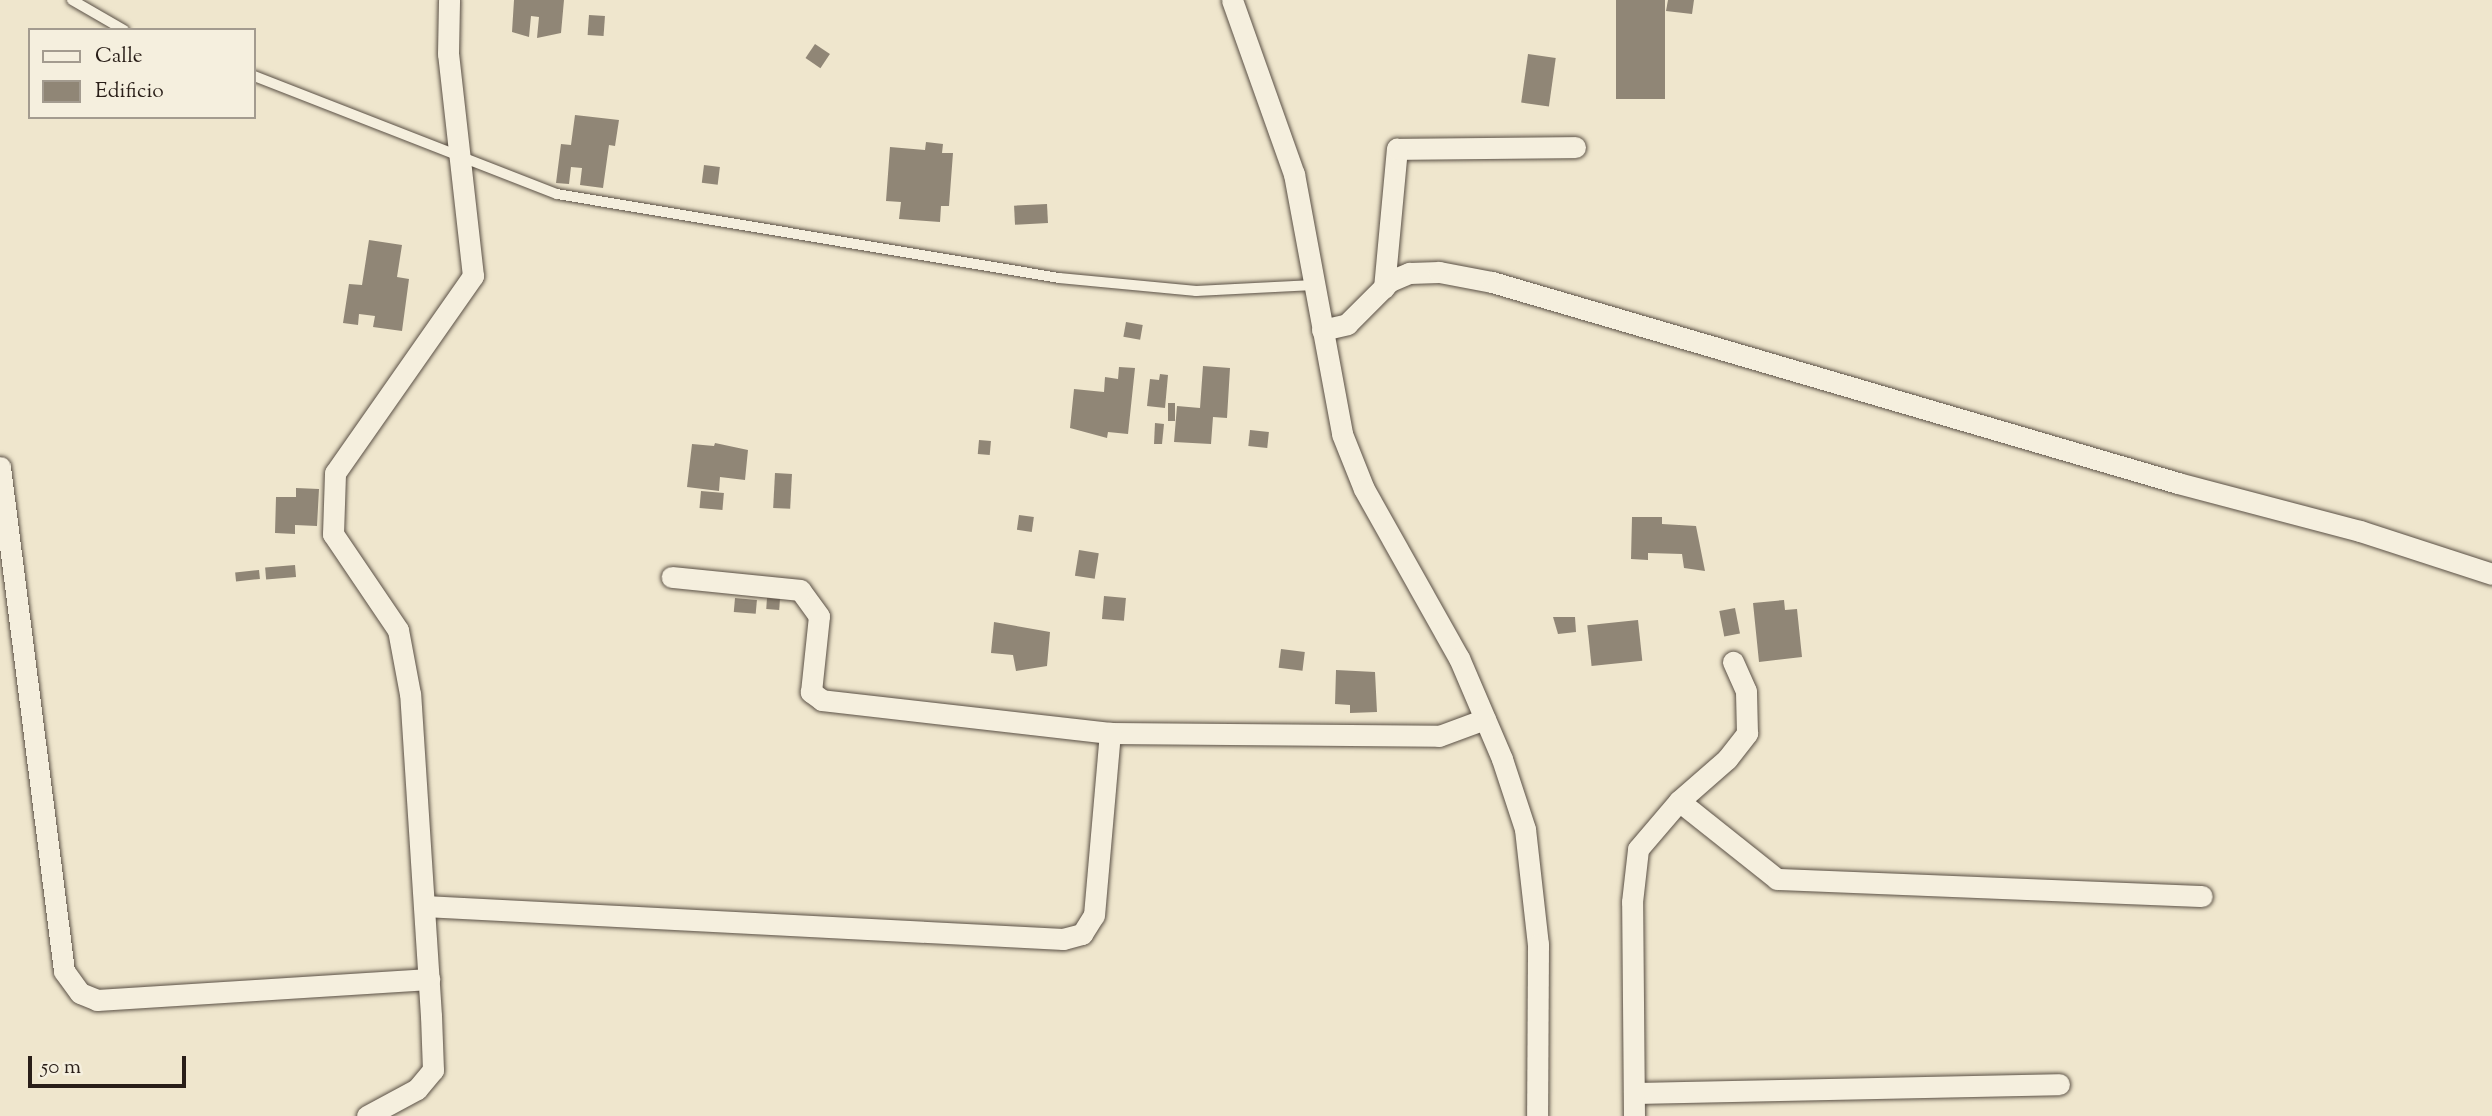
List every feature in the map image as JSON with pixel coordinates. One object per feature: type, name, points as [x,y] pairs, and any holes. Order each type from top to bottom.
[{"type":"street","points":[[367,1116],[417,1089],[433,1070],[429,979],[410,694],[398,629],[333,534],[335,473],[473,276],[457,154],[449,54],[449,0]]},
{"type":"street","points":[[1232,0],[1294,174],[1342,434],[1364,489],[1459,658],[1485,719],[1525,829],[1538,944],[1537,1116]]},
{"type":"street","points":[[1384,288],[1398,149],[1575,147]]},
{"type":"street","points":[[1322,330],[1347,324],[1384,288],[1409,273],[1439,272],[1558,299],[2492,574]]},
{"type":"street","points":[[0,467],[64,971],[79,993],[97,1000],[429,979]]},
{"type":"street","points":[[672,577],[800,590],[819,616],[811,692],[822,700],[1110,733],[1439,736],[1485,719]]},
{"type":"street","points":[[1634,1116],[1632,902],[1638,849],[1679,801],[1727,760],[1747,733],[1746,691],[1733,662]]},
{"type":"street","points":[[424,906],[1063,939],[1082,934],[1094,915],[1110,733]]},
{"type":"street","points":[[1679,801],[1777,879],[2202,896]]},
{"type":"street","points":[[1634,1093],[2059,1084]]},
{"type":"lane","points":[[72,0],[121,28]]},
{"type":"lane","points":[[256,77],[557,194],[1059,278],[1196,291],[1314,285]]},
{"type":"building","points":[[514,0],[564,0],[561,33],[537,38],[539,17],[531,16],[529,37],[512,32]]},
{"type":"building","points":[[1616,0],[1665,0],[1665,99],[1616,99]]},
{"type":"building","points":[[1668,0],[1694,0],[1692,14],[1666,11]]},
{"type":"building","points":[[589,15],[605,16],[604,36],[588,35]]},
{"type":"building","points":[[815,44],[830,54],[820,68],[805,58]]},
{"type":"building","points":[[1528,54],[1556,58],[1549,106],[1521,103]]},
{"type":"building","points":[[575,115],[619,120],[615,146],[609,145],[603,188],[580,185],[582,168],[571,167],[569,184],[556,183],[561,144],[571,145]]},
{"type":"building","points":[[926,142],[943,144],[942,153],[953,153],[949,206],[941,206],[940,222],[899,219],[901,202],[886,201],[890,147],[925,150]]},
{"type":"building","points":[[704,165],[720,167],[718,185],[702,183]]},
{"type":"building","points":[[1047,204],[1048,223],[1015,225],[1014,206]]},
{"type":"building","points":[[369,240],[402,245],[397,277],[409,279],[402,331],[373,327],[375,316],[359,314],[358,325],[343,323],[349,284],[362,285]]},
{"type":"building","points":[[1126,322],[1143,325],[1140,340],[1123,337]]},
{"type":"building","points":[[1203,366],[1230,368],[1227,418],[1213,417],[1211,444],[1174,442],[1177,406],[1200,408]]},
{"type":"building","points":[[1119,367],[1135,368],[1128,434],[1108,432],[1107,438],[1070,428],[1074,389],[1104,392],[1105,377],[1118,379]]},
{"type":"building","points":[[1160,374],[1168,375],[1165,408],[1147,406],[1150,379],[1159,380]]},
{"type":"building","points":[[1168,403],[1175,403],[1175,421],[1168,421]]},
{"type":"building","points":[[1155,423],[1164,424],[1162,444],[1154,444]]},
{"type":"building","points":[[1250,430],[1269,432],[1267,448],[1248,446]]},
{"type":"building","points":[[979,440],[991,441],[990,455],[978,454]]},
{"type":"building","points":[[715,443],[748,450],[745,480],[720,477],[719,491],[687,487],[692,444],[714,446]]},
{"type":"building","points":[[775,473],[792,474],[790,509],[773,508]]},
{"type":"building","points":[[296,488],[319,489],[317,526],[295,525],[295,534],[275,533],[276,497],[296,497]]},
{"type":"building","points":[[701,491],[724,493],[722,510],[700,508]]},
{"type":"building","points":[[1019,515],[1034,517],[1032,532],[1017,530]]},
{"type":"building","points":[[1632,517],[1662,517],[1662,524],[1696,526],[1705,571],[1684,568],[1682,554],[1648,553],[1648,560],[1631,559]]},
{"type":"building","points":[[1079,550],[1099,553],[1095,579],[1075,576]]},
{"type":"building","points":[[295,565],[296,577],[266,580],[265,568]]},
{"type":"building","points":[[259,570],[260,579],[236,581],[235,573]]},
{"type":"building","points":[[1104,596],[1126,598],[1124,621],[1102,619]]},
{"type":"building","points":[[735,598],[757,600],[756,614],[734,612]]},
{"type":"building","points":[[767,598],[780,599],[779,610],[766,609]]},
{"type":"building","points":[[1784,600],[1785,610],[1797,609],[1802,657],[1759,662],[1753,603]]},
{"type":"building","points":[[1735,608],[1740,634],[1724,637],[1719,611]]},
{"type":"building","points":[[1553,617],[1575,617],[1576,632],[1558,634]]},
{"type":"building","points":[[1638,620],[1642,661],[1592,666],[1587,625]]},
{"type":"building","points":[[994,622],[1050,632],[1047,666],[1016,671],[1013,655],[991,653]]},
{"type":"building","points":[[1281,649],[1305,652],[1303,671],[1279,668]]},
{"type":"building","points":[[1336,670],[1375,672],[1377,712],[1350,713],[1350,705],[1335,704]]}]
